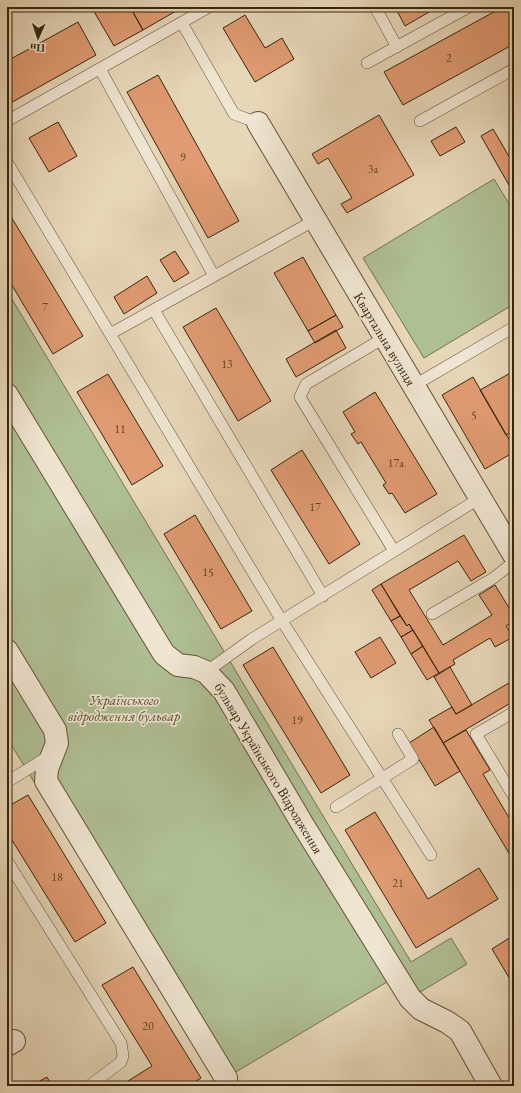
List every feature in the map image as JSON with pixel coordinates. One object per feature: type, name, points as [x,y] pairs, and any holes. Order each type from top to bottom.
[{"type":"street","name":"Квартальна вулиця","points":[[258,124],[514,555]]},
{"type":"street","name":"бульвар Українського Відродження","points":[[7,395],[164,654],[178,665],[206,672],[224,691],[303,825],[410,998],[421,1009],[447,1022],[460,1031],[491,1086]]},
{"type":"street","points":[[7,651],[55,730],[56,743],[46,776],[46,781],[226,1078],[226,1086]]},
{"type":"lane","points":[[7,121],[209,7]]},
{"type":"lane","points":[[375,7],[397,47]]},
{"type":"lane","points":[[367,63],[469,7]]},
{"type":"lane","points":[[182,23],[234,114],[258,124]]},
{"type":"lane","points":[[100,69],[214,276]]},
{"type":"lane","points":[[420,121],[514,70]]},
{"type":"lane","points":[[7,162],[282,621],[431,855]]},
{"type":"lane","points":[[110,334],[315,220]]},
{"type":"lane","points":[[154,310],[323,596]]},
{"type":"lane","points":[[413,386],[514,327]]},
{"type":"lane","points":[[384,338],[306,384],[300,397],[394,551]]},
{"type":"lane","points":[[206,672],[282,621],[480,498]]},
{"type":"lane","points":[[432,614],[492,578],[514,562]]},
{"type":"lane","points":[[514,712],[476,734],[514,797]]},
{"type":"lane","points":[[336,807],[413,759],[398,734]]},
{"type":"lane","points":[[7,782],[53,754]]},
{"type":"lane","points":[[7,861],[121,1043],[123,1056],[121,1062],[89,1086]]},
{"type":"green space","points":[[494,179],[514,212],[514,304],[424,358],[363,258]]},
{"type":"green space","name":"Українського відродження бульвар","points":[[7,291],[411,962],[451,938],[467,964],[410,998],[397,976],[219,1082],[7,738]]},
{"type":"building","points":[[130,7],[143,30],[114,46],[92,8]]},
{"type":"building","points":[[130,7],[183,7],[143,30]]},
{"type":"building","points":[[395,7],[435,7],[436,8],[405,26]]},
{"type":"building","points":[[503,7],[514,7],[514,44],[403,105],[384,72]]},
{"type":"building","points":[[245,15],[265,48],[282,38],[294,59],[255,82],[223,28]]},
{"type":"building","points":[[78,22],[96,55],[7,105],[7,61]]},
{"type":"building","points":[[158,75],[239,221],[208,238],[127,92]]},
{"type":"building","points":[[379,115],[414,175],[347,213],[341,204],[352,198],[328,158],[318,164],[312,154]]},
{"type":"building","points":[[58,122],[77,156],[49,172],[29,138]]},
{"type":"building","points":[[456,127],[465,142],[440,156],[431,141]]},
{"type":"building","points":[[493,129],[514,165],[514,194],[481,136]]},
{"type":"building","points":[[7,210],[83,336],[53,354],[7,277]]},
{"type":"building","points":[[175,251],[189,273],[174,282],[160,260]]},
{"type":"building","points":[[303,257],[336,315],[308,331],[274,273]]},
{"type":"building","points":[[147,276],[157,293],[124,314],[114,297]]},
{"type":"building","points":[[216,308],[271,401],[238,421],[183,327]]},
{"type":"building","points":[[336,315],[343,327],[315,343],[308,331]]},
{"type":"building","points":[[336,330],[346,348],[296,377],[286,359]]},
{"type":"building","points":[[514,371],[514,430],[506,435],[480,390]]},
{"type":"building","points":[[108,374],[163,466],[132,485],[77,392]]},
{"type":"building","points":[[473,377],[514,448],[514,452],[485,469],[442,395]]},
{"type":"building","points":[[375,392],[437,494],[405,513],[392,493],[389,494],[383,485],[386,483],[361,442],[358,444],[351,434],[355,432],[343,412]]},
{"type":"building","points":[[302,450],[360,544],[329,564],[271,470]]},
{"type":"building","points":[[195,515],[252,611],[221,629],[164,534]]},
{"type":"building","points":[[464,535],[486,572],[471,581],[458,561],[409,590],[443,645],[492,615],[479,595],[495,585],[514,616],[514,621],[506,626],[513,637],[495,647],[490,638],[453,660],[455,664],[439,673],[409,624],[407,626],[381,584]]},
{"type":"building","points":[[381,584],[400,616],[391,621],[372,590]]},
{"type":"building","points":[[400,616],[407,626],[409,624],[413,630],[401,637],[391,621]]},
{"type":"building","points":[[413,630],[423,646],[411,654],[401,637]]},
{"type":"building","points":[[380,637],[396,663],[371,678],[355,652]]},
{"type":"building","points":[[423,646],[439,673],[427,680],[411,654]]},
{"type":"building","points":[[273,647],[350,775],[321,793],[243,665]]},
{"type":"building","points":[[450,667],[472,705],[456,714],[434,677]]},
{"type":"building","points":[[514,680],[514,701],[443,743],[429,720],[452,707],[456,714]]},
{"type":"building","points":[[434,727],[460,771],[435,786],[409,743]]},
{"type":"building","points":[[466,730],[490,770],[483,774],[514,826],[514,853],[510,855],[443,743]]},
{"type":"building","points":[[28,795],[106,923],[75,942],[7,832],[7,807]]},
{"type":"building","points":[[375,812],[428,899],[479,868],[498,899],[416,948],[345,830]]},
{"type":"building","points":[[514,935],[514,986],[492,949]]},
{"type":"building","points":[[133,967],[201,1078],[188,1086],[120,1086],[152,1066],[102,985]]},
{"type":"building","points":[[47,1077],[52,1086],[40,1086],[38,1082]]}]
